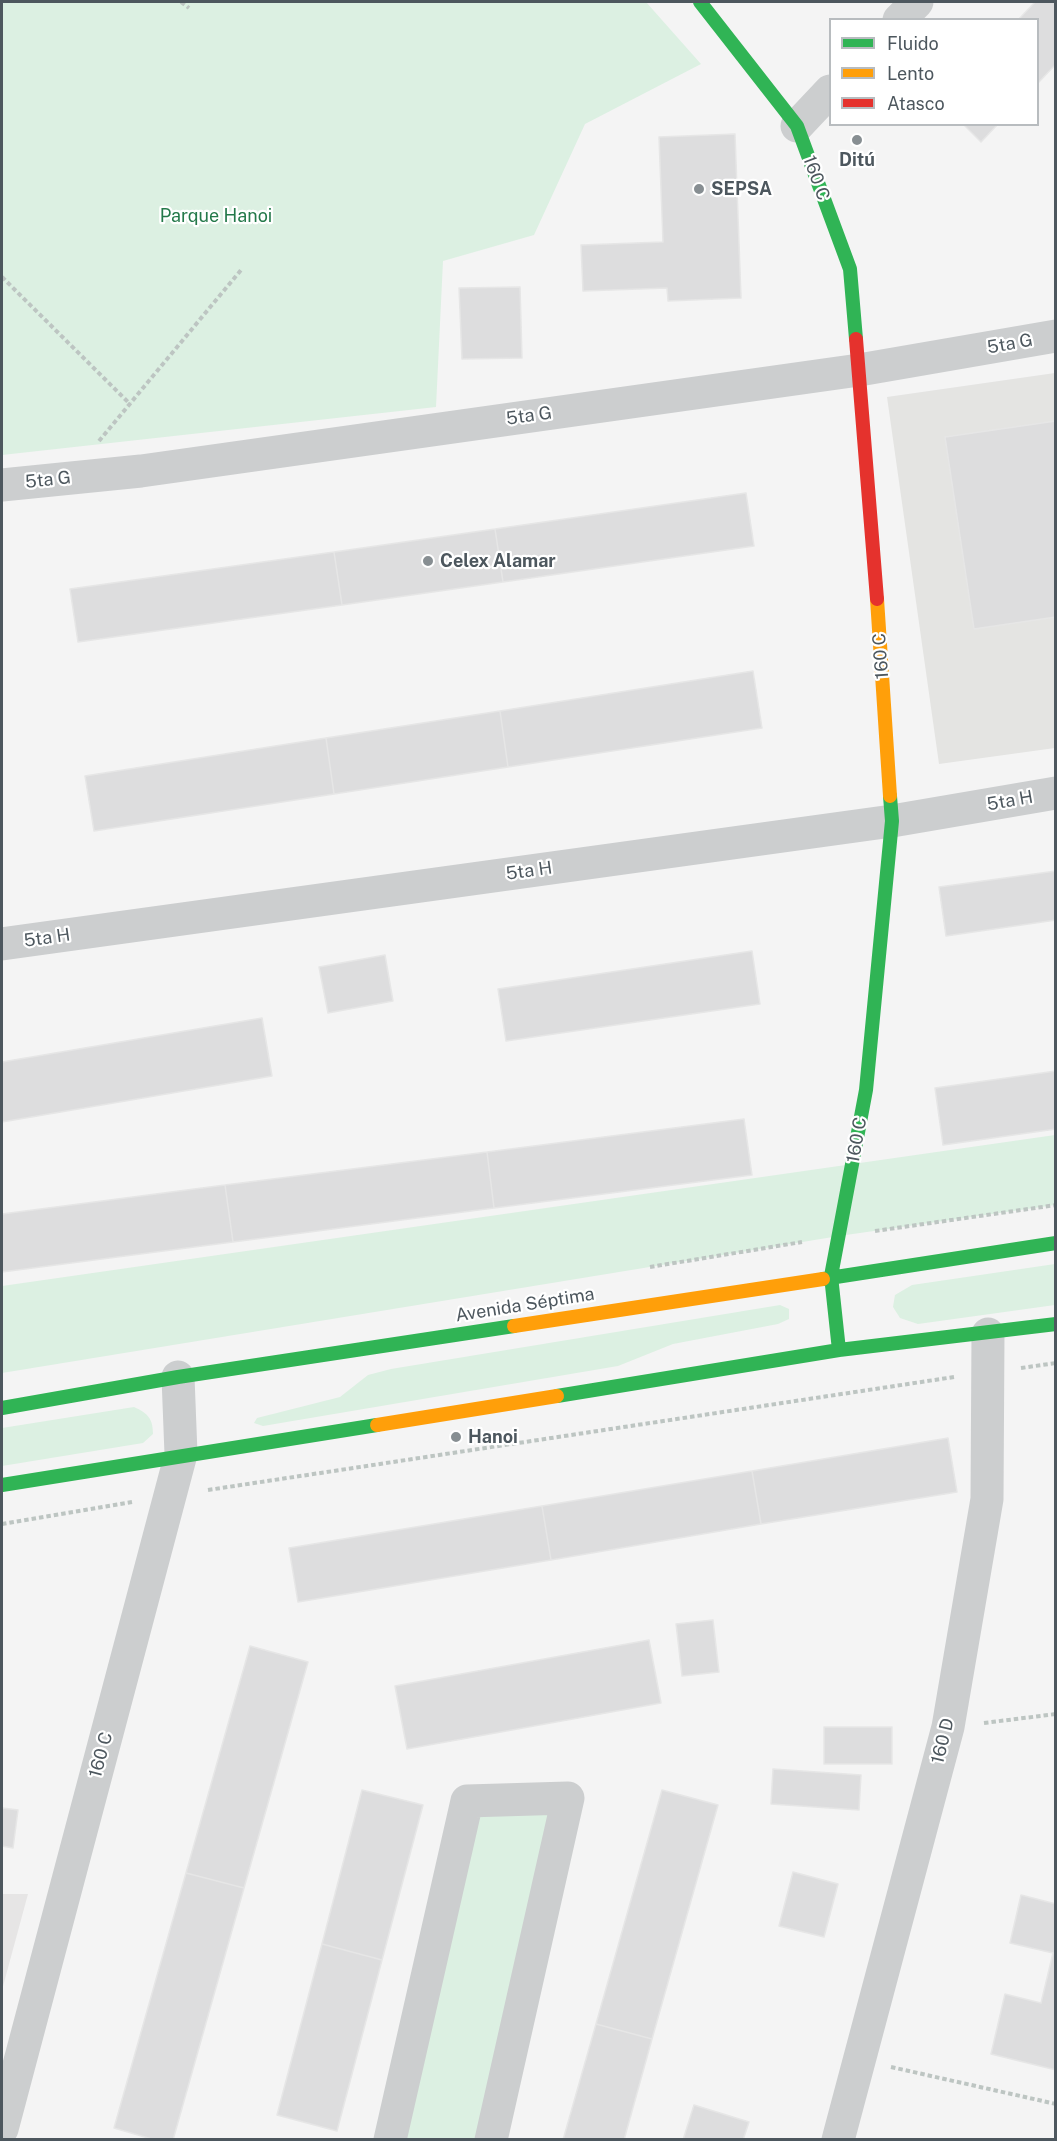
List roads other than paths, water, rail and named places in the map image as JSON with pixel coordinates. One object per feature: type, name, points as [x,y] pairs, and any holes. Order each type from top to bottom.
[{"type":"main road","name":"160 C","points":[[700,2],[797,126],[850,269],[871,502],[892,821],[866,1090],[831,1276],[839,1350]]},
{"type":"main road","name":"Avenida Séptima","points":[[2,1408],[178,1377],[1056,1243]]},
{"type":"main road","points":[[2,1485],[181,1454],[839,1350],[988,1334],[1056,1324]]},
{"type":"street","points":[[902,18],[917,2]]},
{"type":"street","points":[[797,126],[829,94]]},
{"type":"street","name":"5ta G","points":[[2,485],[176,466],[859,370],[1056,336]]},
{"type":"street","name":"5ta H","points":[[2,944],[892,821],[1056,793]]},
{"type":"street","name":"160 D","points":[[838,2139],[948,1727],[987,1499],[988,1334]]},
{"type":"street","name":"160 C","points":[[2,2129],[181,1454],[178,1377]]},
{"type":"street","points":[[390,2139],[467,1801],[568,1798],[491,2139]]},
{"type":"place","name":"Ditú","points":[[857,140]]},
{"type":"place","name":"SEPSA","points":[[699,189]]},
{"type":"place","name":"Celex Alamar","points":[[428,561]]},
{"type":"place","name":"Hanoi","points":[[456,1437]]},
{"type":"park label","name":"Parque Hanoi","points":[[216,216]]}]
